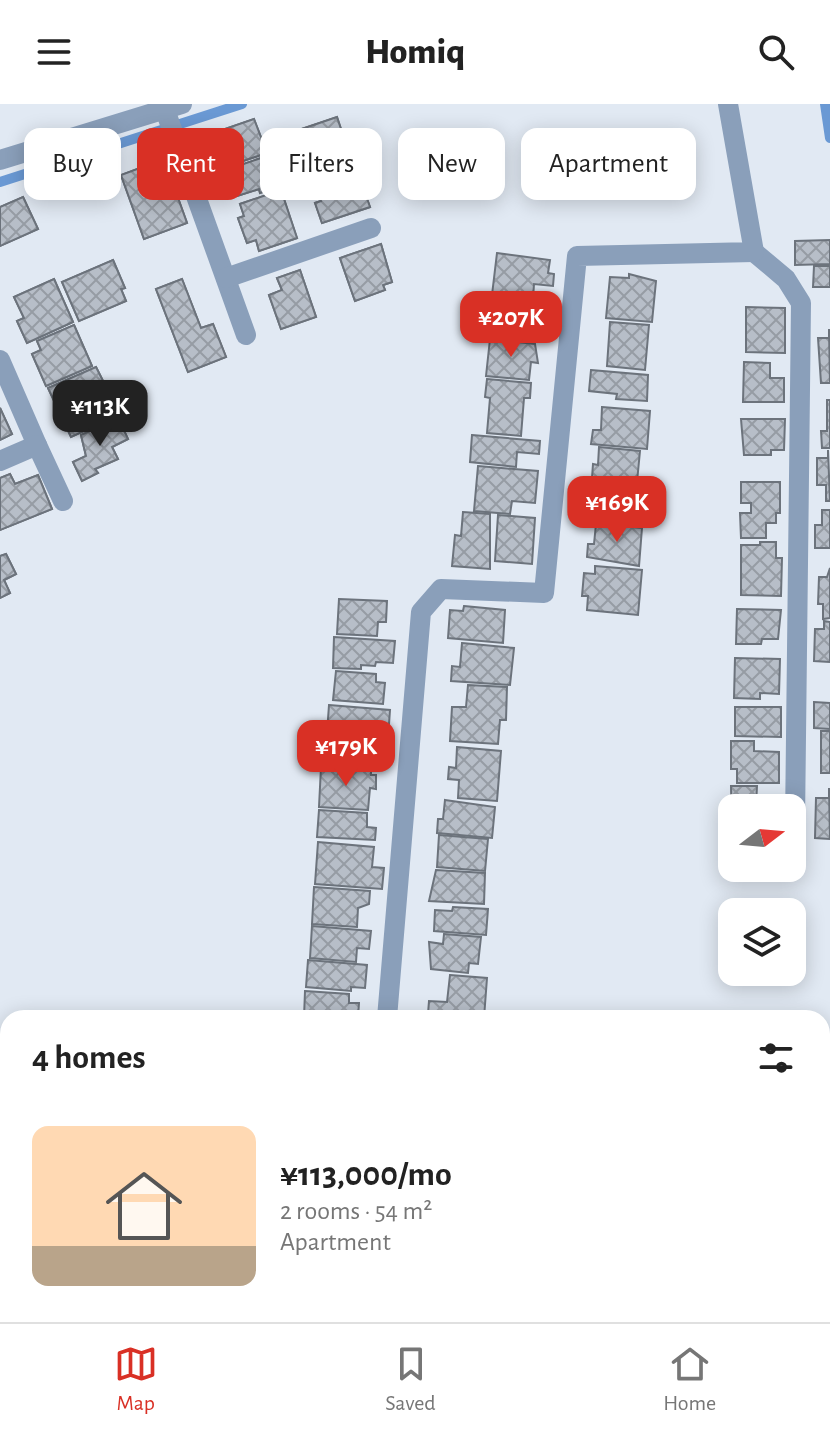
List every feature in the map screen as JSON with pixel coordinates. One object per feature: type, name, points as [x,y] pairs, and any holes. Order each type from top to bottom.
[{"type":"street","points":[[728,104],[754,252],[786,279],[801,303],[795,794]]},
{"type":"street","points":[[0,158],[174,107],[177,145],[246,335]]},
{"type":"street","points":[[226,278],[371,228]]},
{"type":"street","points":[[388,1010],[421,612],[441,589],[544,593],[577,256],[754,252]]},
{"type":"street","points":[[0,360],[63,501]]},
{"type":"street","points":[[0,461],[37,445]]},
{"type":"building","points":[[337,117],[341,128],[305,128]]},
{"type":"building","points":[[337,117],[341,128],[305,128]]},
{"type":"building","points":[[254,119],[260,135],[260,155],[244,161],[244,128],[228,128]]},
{"type":"building","points":[[254,119],[260,135],[260,155],[244,161],[244,128],[228,128]]},
{"type":"building","points":[[260,158],[260,193],[259,189],[244,194],[244,164]]},
{"type":"building","points":[[260,158],[260,193],[259,189],[244,194],[244,164]]},
{"type":"building","points":[[137,169],[137,200],[179,200],[187,223],[144,239],[121,175]]},
{"type":"building","points":[[137,169],[137,200],[179,200],[187,223],[144,239],[121,175]]},
{"type":"building","points":[[23,197],[38,229],[0,246],[0,207]]},
{"type":"building","points":[[23,197],[38,229],[0,246],[0,207]]},
{"type":"building","points":[[260,197],[260,200],[284,200],[297,238],[259,251],[256,240],[247,243],[238,218],[244,216],[240,204]]},
{"type":"building","points":[[260,197],[260,200],[284,200],[297,238],[259,251],[256,240],[247,243],[238,218],[244,216],[240,204]]},
{"type":"building","points":[[368,200],[370,207],[322,223],[315,203]]},
{"type":"building","points":[[368,200],[370,207],[322,223],[315,203]]},
{"type":"building","points":[[830,240],[830,264],[795,265],[795,241]]},
{"type":"building","points":[[381,244],[392,282],[383,285],[385,290],[355,301],[340,258]]},
{"type":"building","points":[[381,244],[392,282],[383,285],[385,290],[355,301],[340,258]]},
{"type":"building","points":[[497,253],[550,260],[548,273],[554,274],[553,286],[534,284],[533,299],[492,295]]},
{"type":"building","points":[[113,260],[125,288],[121,289],[126,301],[79,321],[62,282]]},
{"type":"building","points":[[113,260],[125,288],[121,289],[126,301],[79,321],[62,282]]},
{"type":"building","points":[[814,266],[830,266],[830,287],[813,287]]},
{"type":"building","points":[[300,270],[316,317],[281,329],[269,295],[282,290],[277,278]]},
{"type":"building","points":[[300,270],[316,317],[281,329],[269,295],[282,290],[277,278]]},
{"type":"building","points":[[629,274],[656,281],[652,322],[606,318],[610,277],[629,278]]},
{"type":"building","points":[[54,279],[73,322],[27,343],[17,321],[24,318],[14,297]]},
{"type":"building","points":[[54,279],[73,322],[27,343],[17,321],[24,318],[14,297]]},
{"type":"building","points":[[182,279],[201,328],[213,324],[226,357],[188,372],[156,289]]},
{"type":"building","points":[[182,279],[201,328],[213,324],[226,357],[188,372],[156,289]]},
{"type":"building","points":[[496,299],[550,304],[549,317],[541,317],[540,326],[526,325],[524,338],[492,335]]},
{"type":"building","points":[[746,307],[785,308],[785,353],[746,352]]},
{"type":"building","points":[[610,322],[649,325],[645,370],[607,366]]},
{"type":"building","points":[[74,325],[92,366],[46,386],[32,354],[41,350],[37,341]]},
{"type":"building","points":[[74,325],[92,366],[46,386],[32,354],[41,350],[37,341]]},
{"type":"building","points":[[829,329],[830,383],[821,383],[818,338],[829,338]]},
{"type":"building","points":[[490,339],[535,344],[538,363],[531,362],[529,380],[486,376]]},
{"type":"building","points":[[744,362],[770,363],[770,378],[784,378],[784,402],[743,402]]},
{"type":"building","points":[[96,367],[109,393],[104,395],[112,412],[95,420],[97,425],[71,437],[48,388]]},
{"type":"building","points":[[96,367],[109,393],[104,395],[112,412],[95,420],[97,425],[71,437],[48,388]]},
{"type":"building","points":[[591,370],[648,375],[647,401],[616,399],[617,394],[589,391]]},
{"type":"building","points":[[487,379],[531,383],[530,398],[524,398],[521,436],[487,433],[490,398],[485,397]]},
{"type":"building","points":[[827,400],[830,400],[830,448],[822,448],[821,431],[827,431]]},
{"type":"building","points":[[602,407],[650,411],[647,449],[591,444],[593,430],[601,430]]},
{"type":"building","points":[[0,408],[12,434],[0,440]]},
{"type":"building","points":[[0,408],[12,434],[0,440]]},
{"type":"building","points":[[118,418],[128,439],[112,447],[118,459],[95,469],[98,473],[82,481],[73,462],[86,456],[81,435]]},
{"type":"building","points":[[118,418],[128,439],[112,447],[118,459],[95,469],[98,473],[82,481],[73,462],[86,456],[81,435]]},
{"type":"building","points":[[741,419],[785,419],[784,450],[771,450],[771,455],[744,455]]},
{"type":"building","points":[[472,435],[540,441],[539,454],[517,452],[516,467],[470,462]]},
{"type":"building","points":[[599,447],[640,451],[637,482],[592,478],[593,464],[598,465]]},
{"type":"building","points":[[828,450],[830,501],[826,501],[826,485],[817,485],[817,458],[828,458]]},
{"type":"building","points":[[478,466],[538,471],[535,503],[512,501],[510,514],[474,511]]},
{"type":"building","points":[[10,474],[15,484],[38,475],[52,509],[0,530],[0,478]]},
{"type":"building","points":[[10,474],[15,484],[38,475],[52,509],[0,530],[0,478]]},
{"type":"building","points":[[605,482],[642,486],[640,504],[631,503],[629,525],[601,522]]},
{"type":"building","points":[[741,482],[780,482],[780,513],[776,513],[776,523],[766,523],[766,538],[741,538],[740,513],[751,513],[751,503],[741,503]]},
{"type":"building","points":[[822,510],[830,510],[830,548],[815,548],[815,525],[822,525]]},
{"type":"building","points":[[463,512],[490,514],[490,569],[452,566],[455,535],[461,536]]},
{"type":"building","points":[[498,515],[535,518],[532,564],[495,561]]},
{"type":"building","points":[[596,524],[642,528],[639,566],[587,557],[588,544],[594,544]]},
{"type":"building","points":[[760,542],[776,542],[776,558],[782,558],[781,596],[741,595],[741,545],[760,545]]},
{"type":"building","points":[[6,554],[16,574],[4,580],[10,593],[0,598],[0,556]]},
{"type":"building","points":[[6,554],[16,574],[4,580],[10,593],[0,598],[0,556]]},
{"type":"building","points":[[595,566],[642,570],[638,615],[587,610],[588,596],[582,596],[584,573],[595,574]]},
{"type":"building","points":[[830,568],[830,618],[823,619],[823,604],[818,604],[819,577],[827,577]]},
{"type":"building","points":[[339,599],[387,601],[386,622],[378,622],[377,636],[337,634]]},
{"type":"building","points":[[464,606],[505,610],[503,643],[448,638],[450,610],[463,611]]},
{"type":"building","points":[[737,609],[781,610],[778,639],[762,639],[761,644],[736,644]]},
{"type":"building","points":[[824,621],[830,622],[830,662],[814,661],[815,629],[824,629]]},
{"type":"building","points":[[334,637],[395,641],[393,663],[376,662],[375,666],[361,665],[361,669],[333,668]]},
{"type":"building","points":[[462,643],[514,648],[510,685],[451,681],[452,666],[460,667]]},
{"type":"building","points":[[735,658],[780,659],[779,694],[760,693],[760,699],[734,698]]},
{"type":"building","points":[[336,671],[376,674],[376,682],[385,683],[383,704],[333,700]]},
{"type":"building","points":[[468,685],[507,687],[506,720],[500,720],[498,744],[450,741],[452,707],[466,707]]},
{"type":"building","points":[[814,702],[830,703],[830,729],[814,728]]},
{"type":"building","points":[[329,705],[390,710],[389,724],[374,723],[373,736],[327,733]]},
{"type":"building","points":[[735,707],[781,707],[781,737],[735,736]]},
{"type":"building","points":[[821,731],[830,731],[830,773],[821,773]]},
{"type":"building","points":[[326,736],[386,741],[385,755],[370,754],[370,767],[324,764]]},
{"type":"building","points":[[731,741],[754,741],[754,751],[779,752],[779,783],[737,783],[737,769],[731,769]]},
{"type":"building","points":[[457,747],[501,751],[497,801],[458,798],[459,780],[448,779],[449,767],[456,768]]},
{"type":"building","points":[[321,767],[371,770],[371,775],[376,775],[376,789],[370,788],[368,810],[319,807]]},
{"type":"building","points":[[731,786],[757,786],[757,794],[731,794]]},
{"type":"building","points":[[829,788],[830,839],[815,838],[816,798],[829,798]]},
{"type":"building","points":[[445,800],[495,807],[492,838],[437,833],[438,819],[443,819]]},
{"type":"building","points":[[319,810],[367,813],[367,827],[376,828],[375,840],[317,837]]},
{"type":"building","points":[[439,835],[488,839],[485,871],[437,867]]},
{"type":"building","points":[[318,842],[374,847],[372,867],[384,868],[382,889],[315,884]]},
{"type":"building","points":[[436,870],[485,873],[484,904],[429,901]]},
{"type":"building","points":[[314,887],[370,891],[369,904],[358,908],[357,927],[312,924]]},
{"type":"building","points":[[453,907],[488,909],[486,935],[434,931],[435,910],[452,911]]},
{"type":"building","points":[[312,926],[371,931],[369,949],[357,948],[356,962],[310,958]]},
{"type":"building","points":[[444,934],[481,937],[478,964],[469,963],[468,973],[431,969],[429,942],[443,944]]},
{"type":"building","points":[[308,960],[367,965],[365,988],[351,987],[351,991],[306,987]]},
{"type":"building","points":[[450,975],[487,978],[485,1010],[428,1010],[429,1001],[447,1002]]},
{"type":"building","points":[[305,991],[349,994],[349,1003],[359,1003],[359,1010],[304,1010]]},
{"type":"waterway","points":[[0,182],[242,104]]},
{"type":"waterway","points":[[825,104],[830,138]]}]
